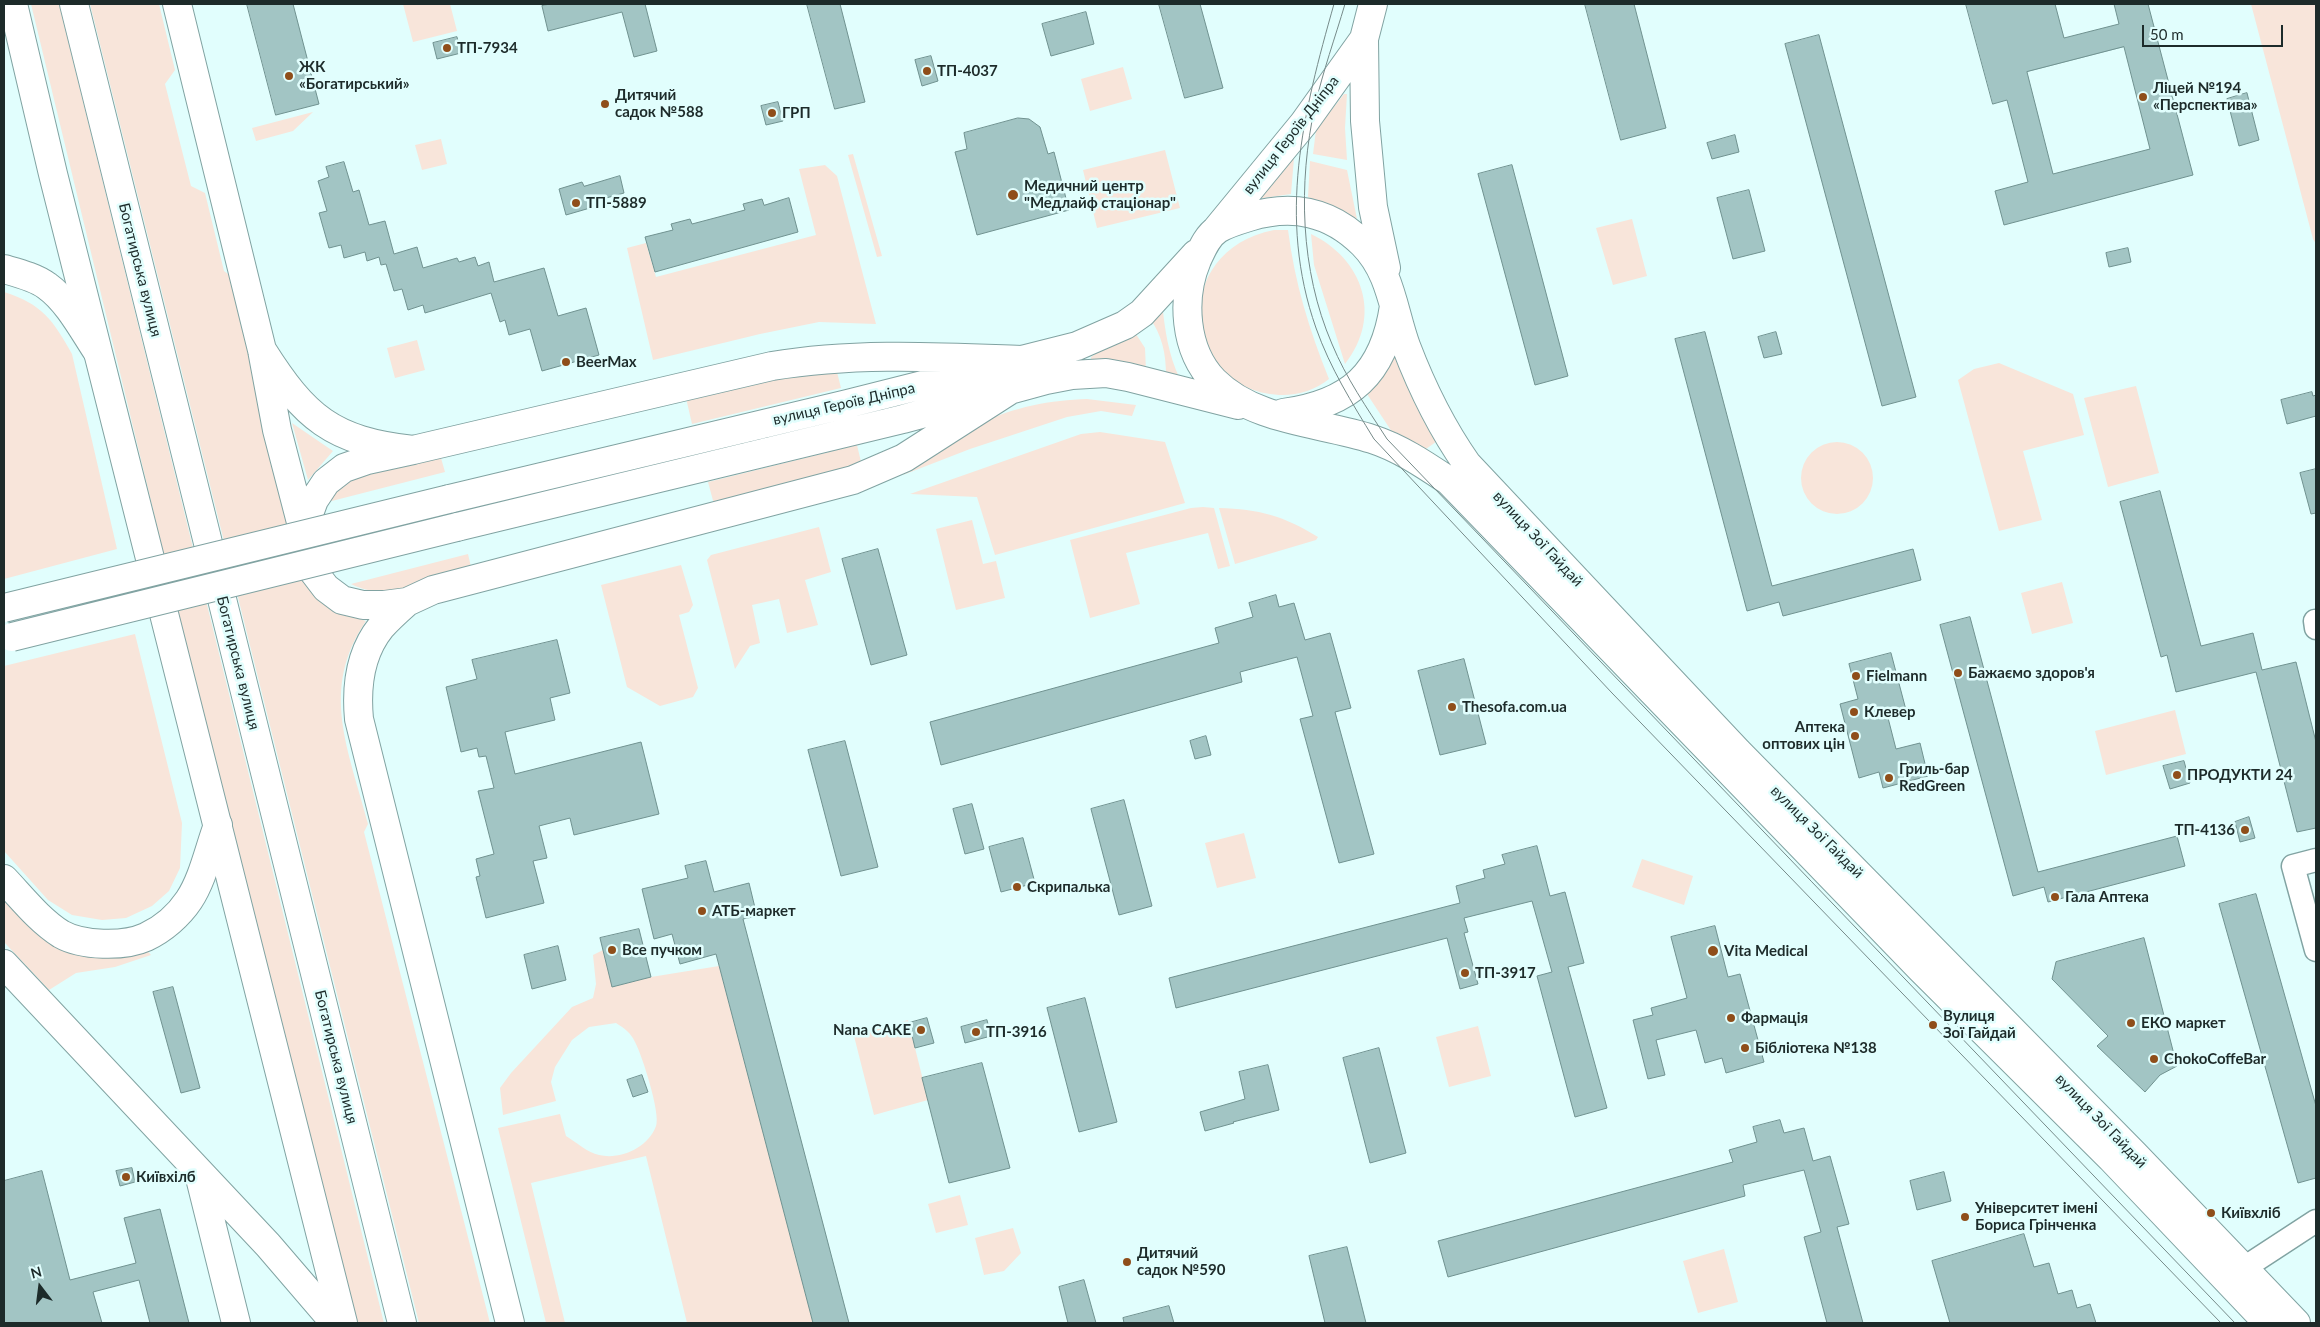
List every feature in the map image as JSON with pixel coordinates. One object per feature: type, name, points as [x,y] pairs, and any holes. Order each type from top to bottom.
[{"type":"main road","name":"Богатирська вулиця","points":[[74,4],[402,1323]]},
{"type":"main road","points":[[177,4],[262,350],[277,430],[313,571],[326,588],[342,600],[363,604],[406,602]]},
{"type":"main road","name":"вулиця Героїв Дніпра","points":[[1374,4],[1364,38],[1365,121],[1368,168],[1378,234],[1392,295]]},
{"type":"main road","points":[[12,10],[343,1323]]},
{"type":"main road","name":"вулиця Героїв Дніпра","points":[[4,608],[1026,360],[1077,346],[1125,325],[1142,313],[1210,237],[1304,123],[1364,38]]},
{"type":"main road","points":[[1288,209],[1305,210],[1329,218],[1364,244],[1374,257],[1392,295],[1391,326],[1385,344],[1370,370],[1350,392],[1336,400],[1308,410],[1267,412],[1228,393],[1213,380],[1203,366],[1194,346],[1188,324],[1187,295],[1192,272],[1210,237],[1263,212],[1288,209]]},
{"type":"main road","points":[[4,269],[23,274],[47,286],[65,305],[101,358]]},
{"type":"main road","name":"вулиця Зої Гайдай","points":[[1392,295],[1405,344],[1421,383],[1450,440],[1467,464],[1738,752],[2296,1323]]},
{"type":"main road","points":[[262,350],[284,384],[300,404],[319,420],[360,441],[413,450]]},
{"type":"main road","points":[[303,530],[314,500],[326,482],[344,468],[367,460],[804,361],[880,358],[1026,360]]},
{"type":"main road","name":"вулиця Героїв Дніпра","points":[[8,638],[894,422],[1072,374],[1106,374],[1147,381],[1267,412]]},
{"type":"main road","name":"вулиця Героїв Дніпра","points":[[406,602],[433,590],[853,480],[904,458],[1010,390]]},
{"type":"main road","name":"вулиця Зої Гайдай","points":[[1267,412],[1374,439],[1418,460],[1449,481],[1900,948],[2111,1158],[2268,1323]]},
{"type":"main road","points":[[406,602],[381,628],[359,673],[357,696],[360,719],[510,1323]]},
{"type":"main road","points":[[4,879],[44,922],[64,935],[91,944],[116,943],[145,938],[168,923],[189,899],[199,878],[218,825]]},
{"type":"main road","points":[[4,964],[268,1245],[335,1323]]},
{"type":"main road","points":[[198,1172],[236,1323]]},
{"type":"street","points":[[2316,860],[2292,866],[2316,950]]},
{"type":"street","points":[[2244,1268],[2316,1221]]},
{"type":"shaded area","points":[[31,4],[59,4],[384,1323],[356,1323],[171,584]]},
{"type":"shaded area","points":[[90,4],[159,4],[175,70],[165,84],[191,186],[205,193],[224,271],[232,277],[340,612],[366,621],[352,646],[344,671],[341,696],[342,721],[353,771],[368,824],[364,832],[490,1323],[419,1323]]},
{"type":"shaded area","points":[[403,4],[450,4],[457,31],[413,42]]},
{"type":"shaded area","points":[[2251,4],[2316,4],[2316,244],[2313,239]]},
{"type":"shaded area","points":[[1123,67],[1132,99],[1090,111],[1081,79]]},
{"type":"shaded area","points":[[1344,94],[1347,94],[1345,128],[1347,160],[1313,154],[1316,130]]},
{"type":"shaded area","points":[[313,112],[293,131],[256,141],[252,128]]},
{"type":"shaded area","points":[[441,139],[447,164],[422,170],[415,145]]},
{"type":"shaded area","points":[[1165,150],[1180,208],[1097,228],[1083,170]]},
{"type":"shaded area","points":[[853,154],[882,256],[877,257],[848,155]]},
{"type":"shaded area","points":[[1294,158],[1291,194],[1257,199]]},
{"type":"shaded area","points":[[1310,161],[1347,170],[1357,219],[1308,197]]},
{"type":"shaded area","points":[[825,165],[837,176],[876,324],[819,322],[653,360],[627,248],[646,243],[656,277],[816,235],[799,169]]},
{"type":"shaded area","points":[[1632,219],[1647,276],[1613,285],[1596,228]]},
{"type":"shaded area","points":[[1274,230],[1288,230],[1304,306],[1329,379],[1305,392],[1279,395],[1246,387],[1222,370],[1206,346],[1200,318],[1203,290],[1216,264],[1240,243]]},
{"type":"shaded area","points":[[1311,234],[1329,245],[1344,258],[1355,273],[1362,290],[1365,308],[1363,327],[1357,346],[1345,364],[1314,265]]},
{"type":"shaded area","points":[[4,292],[28,302],[45,315],[59,332],[72,354],[117,549],[4,579]]},
{"type":"shaded area","points":[[1162,303],[1170,351],[1180,379],[1166,375],[1162,344],[1149,317]]},
{"type":"shaded area","points":[[1132,328],[1145,348],[1146,371],[1091,360],[1091,357]]},
{"type":"shaded area","points":[[417,340],[425,370],[395,378],[387,348]]},
{"type":"shaded area","points":[[1394,349],[1440,439],[1426,449],[1396,438],[1367,394],[1382,379]]},
{"type":"shaded area","points":[[1999,363],[2073,394],[2084,435],[2023,451],[2042,520],[1999,531],[1958,380],[1974,369]]},
{"type":"shaded area","points":[[836,368],[841,388],[692,424],[686,398],[772,376]]},
{"type":"shaded area","points":[[2136,386],[2159,473],[2108,487],[2084,398]]},
{"type":"shaded area","points":[[1087,399],[1136,405],[1132,416],[1101,411],[1067,417],[970,449],[903,475],[960,436],[992,418],[1032,406]]},
{"type":"shaded area","points":[[292,423],[333,451],[308,480]]},
{"type":"shaded area","points":[[1100,432],[1165,442],[1185,503],[995,555],[977,497],[910,494],[1081,434]]},
{"type":"shaded area","points":[[1837,442],[1857,448],[1867,458],[1873,478],[1867,498],[1857,508],[1837,514],[1817,508],[1807,498],[1801,478],[1807,458],[1817,448]]},
{"type":"shaded area","points":[[857,445],[862,466],[715,508],[708,482]]},
{"type":"shaded area","points":[[441,458],[445,472],[324,503],[343,476]]},
{"type":"shaded area","points":[[1191,508],[1214,508],[1230,566],[1218,569],[1208,533],[1126,553],[1140,604],[1090,618],[1070,540]]},
{"type":"shaded area","points":[[1219,508],[1247,510],[1271,515],[1294,524],[1318,537],[1316,540],[1235,564]]},
{"type":"shaded area","points":[[972,520],[983,564],[996,561],[1005,598],[956,610],[936,529]]},
{"type":"shaded area","points":[[819,527],[831,572],[805,580],[818,625],[787,633],[779,599],[752,605],[760,643],[750,646],[735,669],[707,560],[711,555]]},
{"type":"shaded area","points":[[468,554],[471,567],[412,588],[381,592],[366,590],[351,584]]},
{"type":"shaded area","points":[[681,565],[693,605],[689,612],[679,615],[698,688],[693,697],[660,706],[627,687],[601,585]]},
{"type":"shaded area","points":[[2062,582],[2073,623],[2032,634],[2021,593]]},
{"type":"shaded area","points":[[135,634],[182,823],[180,868],[169,891],[152,906],[126,918],[102,920],[72,915],[48,900],[4,851],[4,666]]},
{"type":"shaded area","points":[[2175,710],[2186,754],[2106,775],[2095,731]]},
{"type":"shaded area","points":[[1244,833],[1256,878],[1217,888],[1205,843]]},
{"type":"shaded area","points":[[1642,859],[1693,876],[1684,905],[1632,887]]},
{"type":"shaded area","points":[[4,891],[55,942],[146,949],[151,955],[115,967],[76,973],[49,990],[4,942]]},
{"type":"shaded area","points":[[603,950],[613,987],[651,977],[719,966],[813,1323],[687,1323],[646,1156],[531,1183],[565,1323],[546,1323],[498,1128],[560,1114],[566,1136],[595,1154],[616,1156],[632,1151],[647,1141],[656,1126],[656,1110],[646,1071],[635,1042],[627,1031],[616,1023],[589,1027],[572,1040],[555,1067],[551,1082],[556,1101],[503,1115],[500,1088],[511,1073],[572,1007],[593,998],[596,984],[593,955]]},
{"type":"shaded area","points":[[908,1020],[928,1100],[874,1115],[854,1036]]},
{"type":"shaded area","points":[[1478,1026],[1491,1076],[1449,1087],[1436,1037]]},
{"type":"shaded area","points":[[960,1195],[968,1225],[936,1233],[928,1204]]},
{"type":"shaded area","points":[[1013,1228],[1021,1253],[1004,1271],[984,1275],[975,1238]]},
{"type":"shaded area","points":[[1724,1249],[1738,1302],[1698,1313],[1683,1261]]},
{"type":"building","name":"ЖК «Богатирський»","points":[[247,4],[293,4],[319,104],[276,115]]},
{"type":"building","points":[[550,4],[645,4],[657,51],[634,57],[622,12],[548,31],[542,6]]},
{"type":"building","points":[[807,4],[840,4],[865,102],[835,109]]},
{"type":"building","points":[[1159,4],[1200,4],[1223,88],[1185,98]]},
{"type":"building","points":[[1585,4],[1634,4],[1666,128],[1621,140]]},
{"type":"building","points":[[1966,4],[2055,4],[2064,38],[2119,24],[2114,4],[2148,4],[2193,175],[2004,225],[1995,191],[2028,182],[2007,100],[1993,104]],"holes":[[[2124,47],[2150,149],[2053,174],[2027,72]]]},
{"type":"building","points":[[1086,12],[1094,44],[1051,56],[1042,24]]},
{"type":"building","points":[[1819,35],[1916,397],[1882,406],[1785,44]]},
{"type":"building","name":"ТП-7934","points":[[457,37],[461,53],[437,59],[433,43]]},
{"type":"building","name":"ТП-4037","points":[[931,56],[938,81],[922,86],[915,60]]},
{"type":"building","points":[[2247,93],[2259,140],[2239,146],[2227,99]]},
{"type":"building","name":"ГРП","points":[[778,102],[783,121],[766,125],[761,106]]},
{"type":"building","points":[[1018,118],[1029,119],[1040,127],[1048,154],[1054,152],[1069,210],[977,235],[955,152],[967,149],[964,133]]},
{"type":"building","points":[[1735,135],[1739,152],[1712,159],[1707,143]]},
{"type":"building","points":[[344,162],[353,192],[359,190],[369,225],[385,221],[394,254],[417,247],[423,268],[457,258],[459,262],[475,257],[478,266],[489,262],[494,282],[544,268],[558,316],[586,308],[599,355],[542,371],[530,329],[509,335],[505,320],[500,322],[491,293],[425,313],[423,305],[408,310],[402,289],[394,291],[386,264],[381,265],[379,257],[367,261],[365,252],[344,258],[341,245],[329,248],[319,213],[327,211],[318,181],[329,177],[326,167]]},
{"type":"building","points":[[1512,165],[1568,376],[1535,385],[1478,174]]},
{"type":"building","points":[[620,176],[624,193],[588,203],[590,208],[566,215],[559,189],[582,182],[584,186]]},
{"type":"building","points":[[1749,190],[1765,251],[1733,259],[1717,198]]},
{"type":"building","points":[[789,198],[798,232],[655,272],[645,237],[673,230],[671,224],[690,219],[692,224],[745,210],[743,204],[762,199],[764,205]]},
{"type":"building","points":[[2128,248],[2131,262],[2109,267],[2106,253]]},
{"type":"building","points":[[1705,332],[1772,586],[1913,549],[1921,580],[1783,616],[1779,602],[1747,611],[1675,339]]},
{"type":"building","points":[[1776,332],[1782,354],[1764,358],[1758,337]]},
{"type":"building","points":[[2312,392],[2313,396],[2316,395],[2316,416],[2287,424],[2281,400]]},
{"type":"building","points":[[2316,469],[2316,513],[2311,514],[2300,473]]},
{"type":"building","points":[[2160,491],[2201,646],[2253,633],[2262,670],[2296,662],[2316,742],[2316,828],[2297,832],[2256,672],[2176,692],[2167,655],[2161,657],[2120,502]]},
{"type":"building","points":[[878,549],[907,655],[871,665],[842,559]]},
{"type":"building","points":[[1276,595],[1279,607],[1294,603],[1305,640],[1330,633],[1351,708],[1335,712],[1374,854],[1339,863],[1300,719],[1313,716],[1297,657],[1240,672],[1242,682],[941,765],[930,722],[1219,643],[1215,628],[1253,617],[1249,603]]},
{"type":"building","points":[[1970,617],[2038,872],[2177,836],[2185,866],[2048,902],[2044,887],[2013,896],[1940,625]]},
{"type":"building","points":[[557,640],[570,693],[550,698],[555,720],[505,732],[515,774],[641,742],[659,814],[574,835],[570,818],[539,826],[547,858],[533,861],[544,903],[486,918],[476,877],[480,876],[476,859],[494,854],[478,791],[494,788],[486,756],[479,757],[477,748],[461,752],[446,687],[477,679],[472,660]]},
{"type":"building","points":[[1891,653],[1906,710],[1887,714],[1896,749],[1920,743],[1928,776],[1883,788],[1879,772],[1859,778],[1840,704],[1858,699],[1849,664]]},
{"type":"building","name":"Thesofa.com.ua","points":[[1464,659],[1486,744],[1440,755],[1418,671]]},
{"type":"building","points":[[1206,736],[1211,755],[1195,759],[1190,741]]},
{"type":"building","points":[[845,741],[878,867],[841,876],[808,750]]},
{"type":"building","points":[[2184,761],[2190,783],[2170,789],[2163,766]]},
{"type":"building","points":[[1124,800],[1152,906],[1119,915],[1091,809]]},
{"type":"building","points":[[972,804],[984,849],[965,854],[953,809]]},
{"type":"building","name":"ТП-4136","points":[[2249,817],[2255,838],[2240,842],[2235,822]]},
{"type":"building","points":[[1023,838],[1035,883],[1001,892],[989,847]]},
{"type":"building","points":[[1537,846],[1550,896],[1565,892],[1584,963],[1568,967],[1607,1108],[1575,1117],[1537,976],[1552,972],[1532,901],[1464,918],[1468,932],[1464,933],[1478,984],[1460,989],[1447,938],[1176,1008],[1169,978],[1460,903],[1456,886],[1485,878],[1483,870],[1505,864],[1502,855]]},
{"type":"building","points":[[706,861],[714,892],[749,883],[757,916],[743,919],[849,1323],[813,1323],[716,954],[680,964],[672,934],[654,939],[642,889],[688,878],[685,866]]},
{"type":"building","points":[[2256,894],[2316,1106],[2316,1178],[2298,1183],[2219,904]]},
{"type":"building","points":[[1715,926],[1728,977],[1740,974],[1764,1062],[1726,1073],[1722,1058],[1705,1063],[1696,1030],[1656,1040],[1665,1075],[1648,1079],[1633,1020],[1653,1015],[1651,1008],[1687,998],[1671,937]]},
{"type":"building","points":[[639,929],[651,977],[612,987],[600,938]]},
{"type":"building","name":"ЕКО маркет","points":[[2144,938],[2177,1066],[2160,1075],[2145,1092],[2097,1046],[2108,1036],[2052,979],[2056,962]]},
{"type":"building","points":[[558,946],[566,980],[532,989],[524,955]]},
{"type":"building","points":[[173,987],[200,1088],[181,1093],[153,992]]},
{"type":"building","points":[[1085,998],[1117,1122],[1079,1132],[1047,1008]]},
{"type":"building","points":[[927,1018],[934,1043],[915,1048],[909,1023]]},
{"type":"building","name":"ТП-3916","points":[[987,1020],[991,1036],[965,1043],[961,1027]]},
{"type":"building","points":[[1379,1048],[1406,1153],[1370,1163],[1343,1058]]},
{"type":"building","points":[[982,1063],[1010,1168],[949,1183],[922,1078]]},
{"type":"building","points":[[1268,1065],[1279,1110],[1205,1131],[1200,1112],[1245,1099],[1239,1072]]},
{"type":"building","points":[[642,1075],[648,1092],[633,1097],[627,1080]]},
{"type":"building","points":[[1780,1120],[1784,1133],[1804,1128],[1813,1161],[1830,1156],[1849,1224],[1837,1227],[1863,1323],[1827,1323],[1804,1237],[1821,1232],[1804,1170],[1743,1185],[1745,1196],[1448,1277],[1438,1241],[1733,1162],[1729,1150],[1757,1142],[1753,1127]]},
{"type":"building","name":"Київхілб","points":[[132,1168],[135,1182],[120,1186],[116,1171]]},
{"type":"building","points":[[42,1171],[70,1280],[136,1263],[124,1218],[160,1209],[189,1323],[150,1323],[139,1280],[93,1292],[102,1323],[4,1323],[4,1181]]},
{"type":"building","points":[[1944,1172],[1951,1201],[1917,1210],[1910,1181]]},
{"type":"building","points":[[2024,1234],[2034,1267],[2049,1263],[2058,1294],[2072,1290],[2077,1308],[2090,1304],[2096,1323],[1950,1323],[1932,1261]]},
{"type":"building","points":[[1347,1247],[1366,1323],[1325,1323],[1309,1256]]},
{"type":"building","points":[[1084,1280],[1096,1323],[1068,1323],[1059,1287]]},
{"type":"building","points":[[1169,1306],[1174,1323],[1124,1323],[1123,1318]]},
{"type":"tram line","points":[[1334,4],[1304,125],[1296,205],[1298,246],[1304,287],[1316,328],[1342,385],[1374,439],[1612,693],[2221,1323]]},
{"type":"tram line","points":[[1345,4],[1315,106],[1306,165],[1305,226],[1313,286],[1321,316],[1350,381],[1387,439],[2235,1323]]},
{"type":"place","name":"ТП-7934","points":[[447,48]]},
{"type":"place","name":"ТП-4037","points":[[927,71]]},
{"type":"place","name":"ЖК «Богатирський»","points":[[289,76]]},
{"type":"place","name":"Ліцей №194 «Перспектива»","points":[[2143,97]]},
{"type":"place","name":"Дитячий садок №588","points":[[605,104]]},
{"type":"place","name":"ГРП","points":[[772,113]]},
{"type":"place","name":"Медичний центр \"Медлайф стаціонар\"","points":[[1013,195]]},
{"type":"place","name":"ТП-5889","points":[[576,203]]},
{"type":"place","name":"BeerMax","points":[[566,362]]},
{"type":"place","name":"Бажаємо здоров'я","points":[[1958,673]]},
{"type":"place","name":"Fielmann","points":[[1856,676]]},
{"type":"place","name":"Thesofa.com.ua","points":[[1452,707]]},
{"type":"place","name":"Клевер","points":[[1854,712]]},
{"type":"place","name":"Аптека оптових цін","points":[[1855,736]]},
{"type":"place","name":"ПРОДУКТИ 24","points":[[2177,775]]},
{"type":"place","name":"Гриль-бар RedGreen","points":[[1889,778]]},
{"type":"place","name":"ТП-4136","points":[[2245,830]]},
{"type":"place","name":"Скрипалька","points":[[1017,887]]},
{"type":"place","name":"Гала Аптека","points":[[2055,897]]},
{"type":"place","name":"АТБ-маркет","points":[[702,911]]},
{"type":"place","name":"Все пучком","points":[[612,950]]},
{"type":"place","name":"Vita Medical","points":[[1713,951]]},
{"type":"place","name":"ТП-3917","points":[[1465,973]]},
{"type":"place","name":"Фармація","points":[[1731,1018]]},
{"type":"place","name":"ЕКО маркет","points":[[2131,1023]]},
{"type":"place","name":"Вулиця Зої Гайдай","points":[[1933,1025]]},
{"type":"place","name":"Nana CAKE","points":[[921,1030]]},
{"type":"place","name":"ТП-3916","points":[[976,1032]]},
{"type":"place","name":"Бібліотека №138","points":[[1745,1048]]},
{"type":"place","name":"ChokoCoffeBar","points":[[2154,1059]]},
{"type":"place","name":"Київхілб","points":[[126,1177]]},
{"type":"place","name":"Київхліб","points":[[2211,1213]]},
{"type":"place","name":"Університет імені Бориса Грінченка","points":[[1965,1217]]},
{"type":"place","name":"Дитячий садок №590","points":[[1127,1262]]}]
